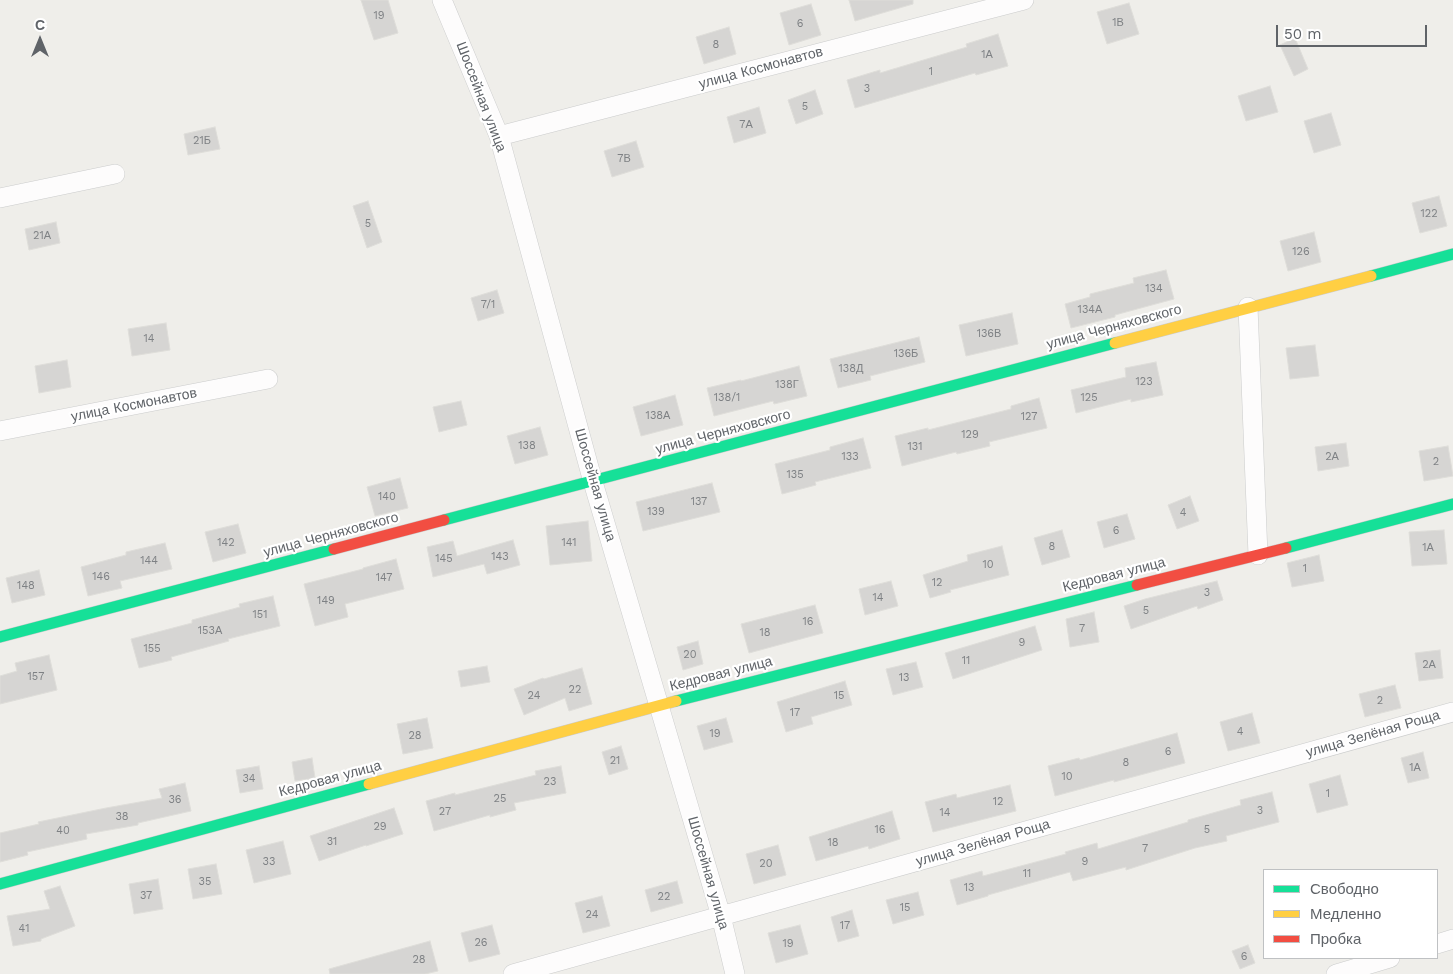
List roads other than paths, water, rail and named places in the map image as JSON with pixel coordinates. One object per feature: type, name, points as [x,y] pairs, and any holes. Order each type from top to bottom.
[{"type":"street","name":"Шоссейная улица","points":[[442,0],[499,136],[593,482],[721,916],[735,974]]},
{"type":"street","name":"улица Космонавтов","points":[[499,136],[1024,0]]},
{"type":"street","points":[[0,198],[116,174]]},
{"type":"street","name":"улица Черняховского","points":[[0,637],[1453,254]]},
{"type":"street","points":[[1248,307],[1258,555]]},
{"type":"street","name":"улица Космонавтов","points":[[0,431],[268,379]]},
{"type":"street","name":"Кедровая улица","points":[[0,884],[660,705],[1258,555],[1453,504]]},
{"type":"street","name":"улица Зелёная Роща","points":[[513,974],[1453,712]]},
{"type":"street","points":[[1438,944],[1453,939]]},
{"type":"street","points":[[1336,974],[1387,959]]}]
